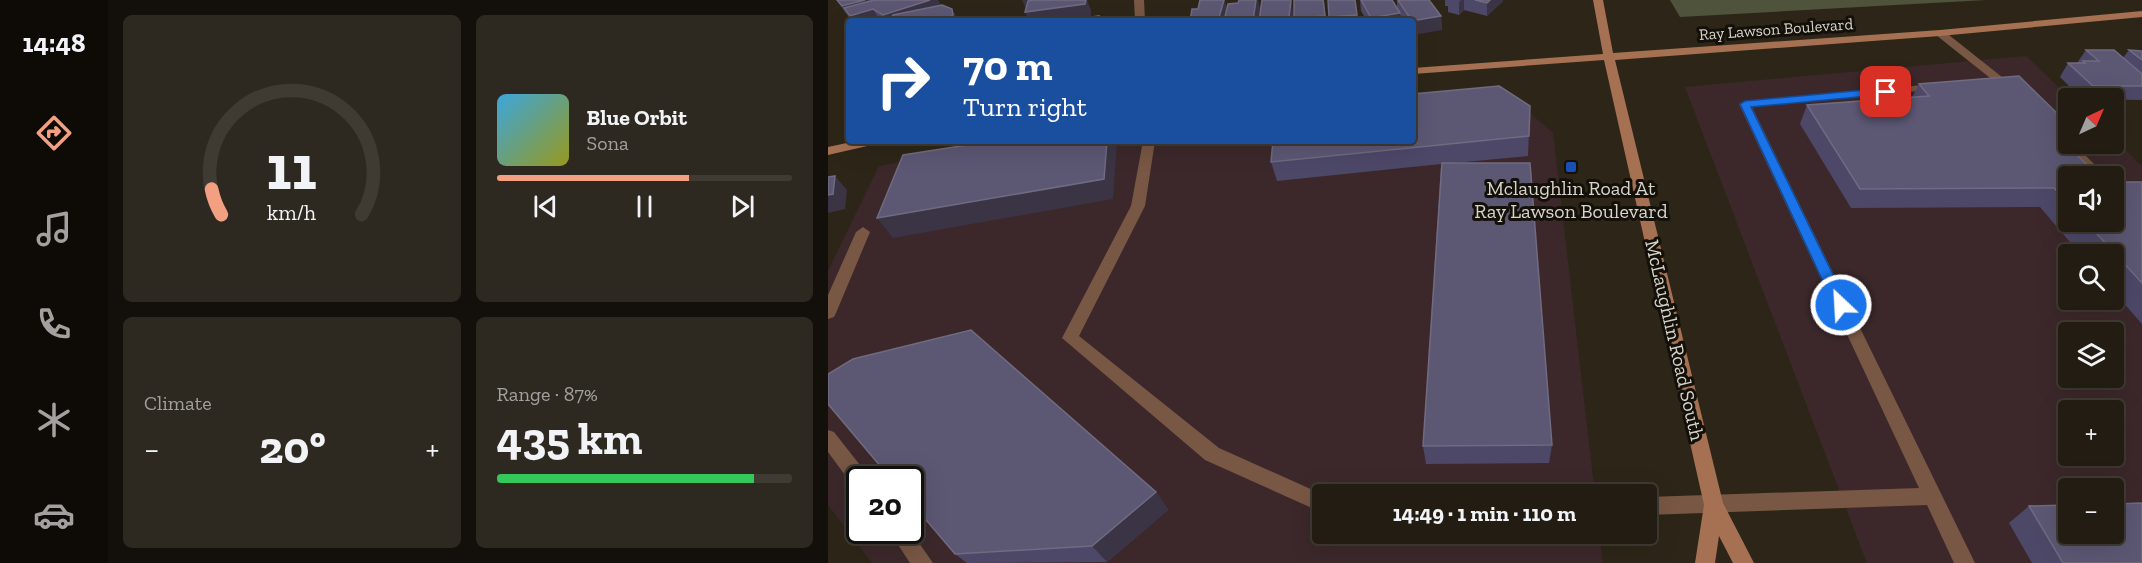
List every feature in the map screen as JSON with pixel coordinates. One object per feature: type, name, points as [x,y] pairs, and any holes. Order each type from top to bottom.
[{"type":"street","points":[[1139,0],[1140,18]]},
{"type":"street","name":"McLaughlin Road South","points":[[1598,0],[1714,505],[1744,563]]},
{"type":"street","name":"Ray Lawson Boulevard","points":[[1416,71],[1941,33],[2142,14]]},
{"type":"street","points":[[1941,33],[2004,81],[2025,102]]},
{"type":"street","points":[[1980,83],[2004,81]]},
{"type":"street","points":[[1945,86],[1745,104],[1965,563]]},
{"type":"street","points":[[2055,132],[2090,166]]},
{"type":"street","points":[[828,151],[859,144]]},
{"type":"street","points":[[1148,144],[1138,206],[1070,338],[1212,454],[1312,499]]},
{"type":"street","points":[[828,313],[863,232]]},
{"type":"street","points":[[828,438],[849,466]]},
{"type":"street","points":[[1657,506],[1933,496]]},
{"type":"street","name":"McLaughlin Road South","points":[[1705,563],[1714,505]]},
{"type":"street","points":[[909,544],[923,563]]},
{"type":"shaded area","points":[[2026,56],[2059,88],[2058,154],[2124,154],[2124,149],[2142,166],[2142,563],[1867,563],[1685,87]]},
{"type":"shaded area","points":[[1502,89],[1553,133],[1594,484],[1312,484],[1312,544],[1600,544],[1603,563],[872,563],[858,544],[924,544],[924,466],[846,466],[846,529],[828,505],[828,271],[879,166],[999,144],[1416,144],[1416,139]]},
{"type":"green space","points":[[1670,0],[1986,0],[1680,17]]},
{"type":"building","points":[[837,0],[865,0],[842,6]]},
{"type":"building","points":[[874,0],[930,0],[883,15],[873,9],[850,16],[844,8]]},
{"type":"building","points":[[1086,0],[1085,4],[1025,12],[1028,1]]},
{"type":"building","points":[[1200,0],[1224,0],[1219,18],[1190,18],[1192,9],[1198,9]]},
{"type":"building","points":[[1239,0],[1256,0],[1253,18],[1225,18],[1228,4],[1238,3]]},
{"type":"building","points":[[1262,0],[1291,0],[1289,17],[1259,18]]},
{"type":"building","points":[[1294,0],[1323,0],[1325,16],[1294,18]]},
{"type":"building","points":[[1328,0],[1355,0],[1357,15],[1329,17]]},
{"type":"building","points":[[1361,0],[1392,0],[1400,13],[1371,18]]},
{"type":"building","points":[[1398,0],[1429,0],[1441,16],[1416,20],[1416,18],[1410,18]]},
{"type":"building","points":[[942,5],[952,9],[953,15],[950,18],[892,18],[893,15]]},
{"type":"building","points":[[2086,50],[2114,50],[2142,74],[2142,86],[2093,86],[2068,63],[2099,61]]},
{"type":"building","points":[[2129,50],[2142,51],[2142,60]]},
{"type":"building","points":[[2019,76],[2058,114],[2058,154],[2076,154],[2088,166],[2058,166],[2058,192],[2054,188],[1860,189],[1807,105],[1929,96],[1919,84]]},
{"type":"building","points":[[1499,86],[1530,106],[1529,136],[1271,162],[1273,144],[1416,144],[1416,94]]},
{"type":"building","points":[[974,144],[1107,144],[1104,179],[877,218],[903,155]]},
{"type":"building","points":[[1442,163],[1530,163],[1552,445],[1423,446]]},
{"type":"building","points":[[835,176],[833,194],[828,195],[828,177]]},
{"type":"building","points":[[2124,182],[2142,182],[2142,283],[2124,263],[2124,244],[2106,244],[2095,232],[2124,232]]},
{"type":"building","points":[[971,330],[1156,492],[1092,546],[955,554],[924,517],[924,466],[880,466],[828,404],[828,374],[853,359]]},
{"type":"building","points":[[2142,503],[2142,563],[2063,563],[2029,506],[2058,505],[2058,544],[2124,544],[2124,504]]},
{"type":"place","name":"Mclaughlin Road At Ray Lawson Boulevard","points":[[1571,167]]},
{"type":"route","points":[[1841,305],[1745,104],[1886,92]]}]
